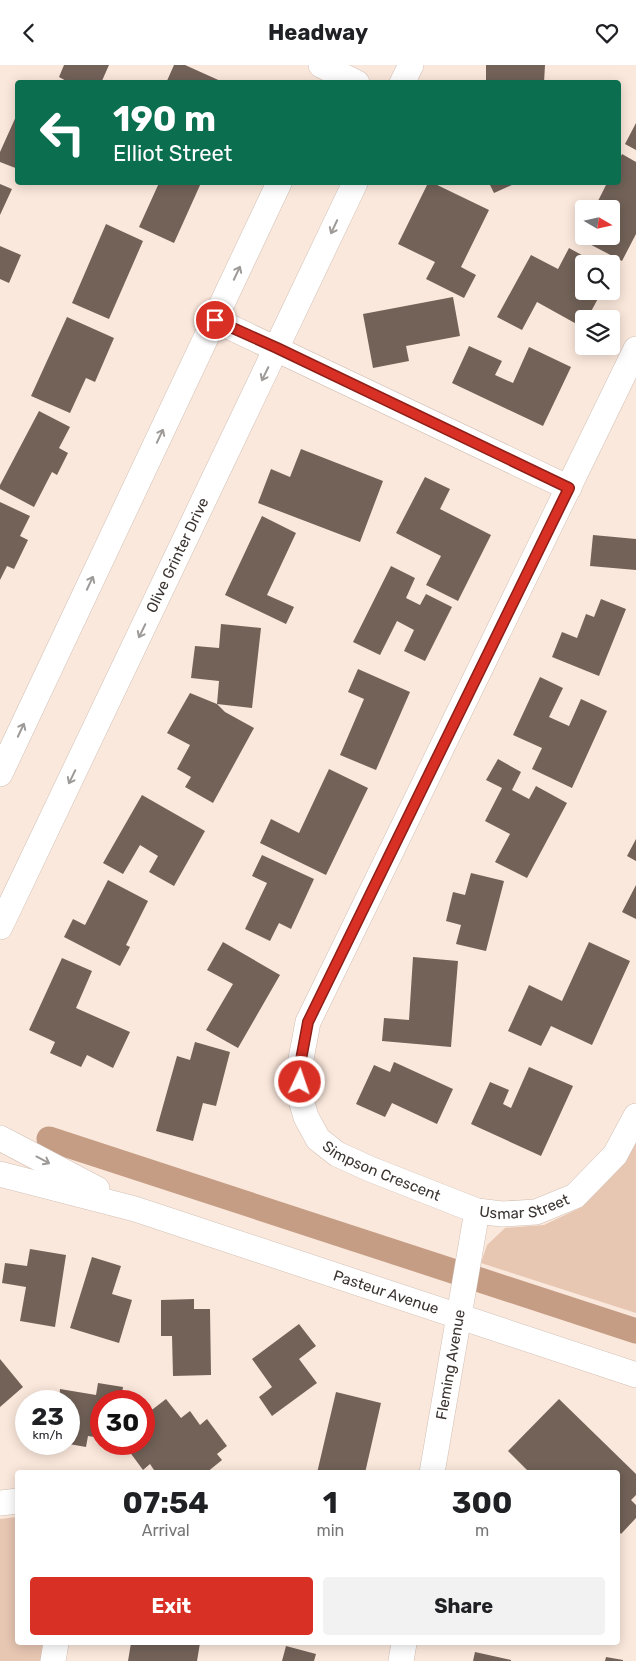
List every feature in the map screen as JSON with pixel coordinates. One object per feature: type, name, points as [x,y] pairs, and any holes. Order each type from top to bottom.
[{"type":"street","points":[[403,80],[410,65]]},
{"type":"street","points":[[328,71],[350,80]]},
{"type":"street","points":[[0,774],[278,185]]},
{"type":"street","name":"Olive Grinter Drive","points":[[0,927],[354,185]]},
{"type":"street","points":[[215,320],[569,488]]},
{"type":"street","name":"Simpson Crescent","points":[[477,1211],[337,1154],[318,1139],[306,1117],[301,1100],[300,1065],[308,1022],[636,349]]},
{"type":"street","name":"Usmar Street","points":[[468,1257],[477,1211],[502,1214],[536,1212],[575,1197],[615,1155],[636,1116]]},
{"type":"street","name":"Pasteur Avenue","points":[[3,1137],[135,1209]]},
{"type":"street","name":"Pasteur Avenue","points":[[0,1174],[135,1209],[636,1375]]},
{"type":"street","name":"Fleming Avenue","points":[[432,1470],[468,1257]]},
{"type":"street","points":[[0,1503],[15,1501]]},
{"type":"street","points":[[53,1661],[56,1645]]},
{"type":"street","points":[[401,1661],[404,1645]]},
{"type":"shaded area","points":[[636,1139],[636,1313],[481,1263],[487,1245],[505,1228],[544,1225],[582,1207],[620,1168]]},
{"type":"shaded area","points":[[15,1517],[15,1645],[52,1645],[49,1661],[0,1661],[0,1519]]},
{"type":"building","points":[[64,65],[109,65],[102,80],[64,80],[59,77]]},
{"type":"building","points":[[174,65],[185,65],[218,80],[167,80]]},
{"type":"building","points":[[486,65],[545,65],[544,80],[486,80]]},
{"type":"building","points":[[15,119],[15,168],[0,162],[0,152]]},
{"type":"building","points":[[636,123],[636,150],[625,144]]},
{"type":"building","points":[[622,154],[636,162],[636,234],[622,261],[620,260],[620,255],[611,255],[591,245],[620,245],[620,200],[598,200],[606,185],[621,185]]},
{"type":"building","points":[[0,184],[12,189],[0,215]]},
{"type":"building","points":[[158,185],[200,185],[174,243],[139,227]]},
{"type":"building","points":[[427,185],[437,185],[489,210],[461,267],[476,275],[464,298],[426,279],[435,262],[398,244]]},
{"type":"building","points":[[490,185],[512,185],[494,193]]},
{"type":"building","points":[[106,224],[143,241],[109,319],[72,303]]},
{"type":"building","points":[[0,246],[21,255],[9,283],[0,279]]},
{"type":"building","points":[[569,248],[582,255],[575,255],[575,300],[597,300],[592,310],[575,310],[575,323],[537,302],[522,330],[497,317],[531,255],[558,269]]},
{"type":"building","points":[[453,297],[460,336],[406,346],[409,361],[373,368],[363,314]]},
{"type":"building","points":[[67,317],[114,338],[95,382],[86,378],[70,413],[31,396]]},
{"type":"building","points":[[469,346],[502,361],[495,375],[513,383],[529,347],[571,367],[543,426],[452,383]]},
{"type":"building","points":[[39,411],[70,427],[59,448],[68,453],[57,475],[52,472],[34,507],[0,489],[0,485]]},
{"type":"building","points":[[301,449],[383,481],[360,542],[258,503],[271,469],[290,477]]},
{"type":"building","points":[[425,477],[450,489],[440,509],[491,535],[458,601],[426,585],[441,556],[396,533]]},
{"type":"building","points":[[0,502],[30,516],[20,536],[28,540],[14,569],[7,566],[0,580]]},
{"type":"building","points":[[262,516],[296,533],[267,595],[294,607],[286,624],[225,595]]},
{"type":"building","points":[[593,535],[636,539],[636,570],[590,566]]},
{"type":"building","points":[[391,566],[415,578],[406,598],[420,605],[426,594],[452,607],[425,661],[404,651],[414,630],[397,621],[380,655],[353,642]]},
{"type":"building","points":[[601,599],[626,609],[599,676],[552,657],[562,632],[577,638],[586,614],[594,617]]},
{"type":"building","points":[[221,624],[261,628],[252,708],[217,704],[219,681],[191,678],[195,646],[219,648]]},
{"type":"building","points":[[358,669],[410,692],[376,770],[340,755],[364,699],[348,692]]},
{"type":"building","points":[[540,677],[563,688],[549,717],[569,726],[581,699],[607,711],[572,788],[532,769],[542,748],[513,735]]},
{"type":"building","points":[[190,693],[217,704],[225,712],[254,728],[213,803],[185,787],[191,777],[177,769],[190,745],[167,733]]},
{"type":"building","points":[[498,759],[521,772],[512,790],[529,799],[536,786],[567,803],[527,878],[495,862],[510,834],[485,821],[502,788],[486,780]]},
{"type":"building","points":[[329,769],[368,788],[326,875],[260,843],[271,819],[299,833]]},
{"type":"building","points":[[142,795],[205,831],[174,886],[149,872],[158,856],[140,845],[123,874],[103,863]]},
{"type":"building","points":[[636,839],[636,861],[627,856]]},
{"type":"building","points":[[262,855],[314,879],[291,929],[279,923],[270,941],[245,929],[267,883],[252,876]]},
{"type":"building","points":[[471,873],[504,881],[486,951],[456,944],[461,925],[446,921],[453,892],[465,895]]},
{"type":"building","points":[[108,880],[148,901],[126,945],[130,947],[120,966],[64,937],[73,919],[85,925]]},
{"type":"building","points":[[636,885],[636,919],[622,912]]},
{"type":"building","points":[[223,942],[280,975],[238,1048],[206,1030],[233,984],[207,970]]},
{"type":"building","points":[[589,942],[630,961],[592,1045],[551,1026],[541,1046],[508,1031],[529,985],[562,1001]]},
{"type":"building","points":[[413,957],[458,961],[451,1047],[382,1041],[384,1018],[409,1020]]},
{"type":"building","points":[[62,958],[92,971],[76,1008],[130,1032],[113,1068],[87,1055],[81,1067],[50,1053],[55,1042],[29,1030]]},
{"type":"building","points":[[195,1042],[230,1052],[216,1106],[203,1103],[193,1141],[156,1131],[177,1056],[190,1060]]},
{"type":"building","points":[[394,1062],[453,1089],[437,1124],[392,1103],[385,1117],[356,1104],[374,1065],[390,1072]]},
{"type":"building","points":[[529,1067],[573,1086],[541,1156],[471,1124],[490,1082],[509,1090],[503,1104],[511,1108]]},
{"type":"building","points":[[30,1249],[66,1255],[55,1327],[20,1321],[26,1287],[2,1283],[5,1263],[27,1266]]},
{"type":"building","points":[[92,1257],[121,1266],[112,1294],[132,1300],[119,1343],[70,1328]]},
{"type":"building","points":[[194,1299],[194,1309],[210,1309],[211,1375],[173,1376],[172,1336],[161,1336],[161,1300]]},
{"type":"building","points":[[299,1324],[316,1346],[299,1359],[317,1383],[272,1416],[259,1397],[272,1387],[252,1359]]},
{"type":"building","points":[[0,1359],[23,1387],[20,1390],[15,1390],[15,1394],[0,1407]]},
{"type":"building","points":[[98,1383],[123,1387],[123,1390],[97,1390]]},
{"type":"building","points":[[80,1392],[90,1394],[90,1436],[88,1436],[86,1447],[80,1446]]},
{"type":"building","points":[[336,1392],[381,1403],[366,1470],[318,1470]]},
{"type":"building","points":[[166,1399],[181,1418],[190,1411],[200,1425],[207,1419],[227,1446],[217,1454],[222,1460],[210,1470],[154,1470],[150,1464],[143,1470],[132,1455],[155,1455],[155,1408]]},
{"type":"building","points":[[559,1399],[636,1474],[636,1495],[631,1500],[636,1505],[636,1518],[621,1534],[620,1470],[527,1470],[508,1451]]},
{"type":"building","points":[[131,1645],[200,1645],[197,1661],[128,1661]]},
{"type":"building","points":[[286,1646],[316,1654],[314,1661],[282,1661]]},
{"type":"building","points":[[475,1652],[511,1660],[511,1661],[473,1661]]},
{"type":"building","points":[[606,1657],[623,1660],[623,1661],[605,1661]]},
{"type":"waterway","points":[[49,1139],[636,1331]]},
{"type":"route","points":[[215,320],[569,488],[308,1022],[300,1065],[300,1082]]}]
